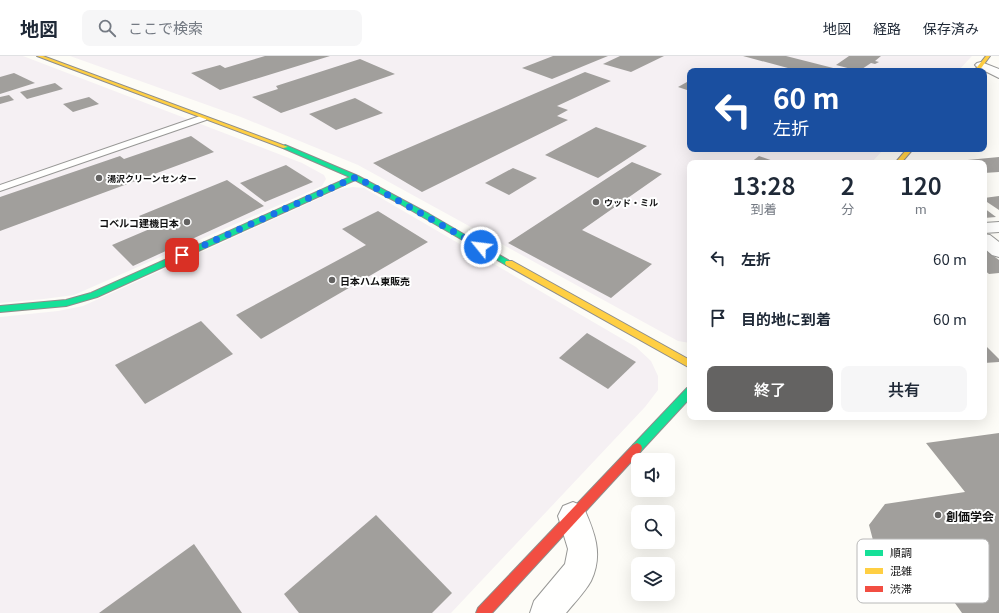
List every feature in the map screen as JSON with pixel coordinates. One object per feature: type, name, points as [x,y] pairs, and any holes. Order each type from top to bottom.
[{"type":"street","points":[[39,56],[203,118],[315,158],[356,177],[687,362]]},
{"type":"street","points":[[982,64],[999,74]]},
{"type":"street","points":[[901,160],[907,152]]},
{"type":"street","points":[[0,309],[66,303],[94,294],[356,177]]},
{"type":"street","points":[[987,228],[999,227]]},
{"type":"street","points":[[987,241],[999,251]]},
{"type":"street","points":[[483,613],[687,394]]},
{"type":"street","points":[[546,613],[579,571],[583,549],[573,516]]},
{"type":"lane","points":[[0,188],[203,118]]},
{"type":"shaded area","points":[[0,56],[23,56],[302,163],[324,175],[326,179],[322,186],[74,295],[0,303]]},
{"type":"shaded area","points":[[70,56],[972,56],[961,68],[687,68],[687,152],[881,152],[874,160],[687,160],[687,342],[678,341],[358,165],[241,117]]},
{"type":"shaded area","points":[[353,187],[364,188],[636,347],[651,361],[658,376],[658,390],[645,407],[451,613],[0,613],[0,317],[58,311],[83,306],[340,189]]},
{"type":"building","points":[[265,56],[330,56],[220,90],[191,73],[220,65],[225,68]]},
{"type":"building","points":[[553,56],[608,56],[552,79],[522,68]]},
{"type":"building","points":[[620,56],[664,56],[631,72],[603,64]]},
{"type":"building","points":[[743,56],[786,56],[833,68],[788,68]]},
{"type":"building","points":[[849,56],[881,56],[875,61],[879,62],[875,64],[871,63],[864,68],[848,68],[836,65]]},
{"type":"building","points":[[360,59],[395,74],[281,113],[252,97],[278,89],[276,86]]},
{"type":"building","points":[[585,72],[611,81],[557,106],[568,110],[557,116],[568,120],[422,192],[373,163]]},
{"type":"building","points":[[14,73],[35,83],[0,94],[0,77]]},
{"type":"building","points":[[687,82],[687,90],[678,87]]},
{"type":"building","points":[[55,83],[63,89],[27,99],[20,92]]},
{"type":"building","points":[[9,95],[14,100],[0,104],[0,97]]},
{"type":"building","points":[[89,97],[99,104],[73,112],[63,104]]},
{"type":"building","points":[[355,98],[383,113],[336,130],[309,114]]},
{"type":"building","points":[[596,127],[647,146],[598,178],[545,155]]},
{"type":"building","name":"湯沢クリーンセンター","points":[[191,136],[214,152],[0,231],[0,197],[120,156],[124,159]]},
{"type":"building","points":[[759,156],[770,160],[754,160]]},
{"type":"building","points":[[999,157],[999,172],[987,173],[987,160],[968,160]]},
{"type":"building","name":"ウッド・ミル","points":[[632,162],[662,174],[582,230],[652,264],[611,298],[508,243]]},
{"type":"building","points":[[286,165],[313,182],[265,202],[240,183]]},
{"type":"building","points":[[513,168],[537,178],[509,195],[485,183]]},
{"type":"building","name":"コベルコ建機日本","points":[[227,180],[264,206],[133,266],[112,245],[152,228],[139,216]]},
{"type":"building","points":[[999,196],[999,210],[987,202],[987,198]]},
{"type":"building","points":[[987,210],[996,217],[987,218]]},
{"type":"building","name":"日本ハム東販売","points":[[378,211],[428,242],[261,339],[236,315],[366,245],[342,229]]},
{"type":"building","points":[[987,251],[999,260],[999,273],[989,274],[987,272]]},
{"type":"building","points":[[201,321],[233,354],[145,404],[115,365]]},
{"type":"building","points":[[587,333],[636,362],[608,389],[559,358]]},
{"type":"building","points":[[987,347],[999,359],[999,362],[987,363]]},
{"type":"building","name":"創価学会","points":[[999,433],[999,613],[962,613],[955,603],[989,603],[989,539],[873,539],[869,525],[885,504],[965,492],[926,443]]},
{"type":"building","points":[[376,515],[452,593],[432,613],[299,613],[284,594]]},
{"type":"building","points":[[194,544],[242,613],[99,613]]},
{"type":"traffic: fast","points":[[285,147],[343,172],[399,200],[509,263]]},
{"type":"traffic: fast","points":[[0,309],[66,303],[94,295],[356,177]]},
{"type":"traffic: fast","points":[[637,448],[687,394]]},
{"type":"traffic: slow","points":[[39,56],[285,147]]},
{"type":"traffic: slow","points":[[978,68],[988,56]]},
{"type":"traffic: slow","points":[[901,160],[907,152]]},
{"type":"traffic: slow","points":[[509,263],[687,362]]},
{"type":"traffic: jam","points":[[483,613],[637,448]]},
{"type":"place","name":"湯沢クリーンセンター","points":[[99,178]]},
{"type":"place","name":"ウッド・ミル","points":[[596,202]]},
{"type":"place","name":"コベルコ建機日本","points":[[187,222]]},
{"type":"place","name":"日本ハム東販売","points":[[332,280]]},
{"type":"place","name":"創価学会","points":[[938,515]]},
{"type":"route","points":[[182,255],[356,177],[481,247]]}]
